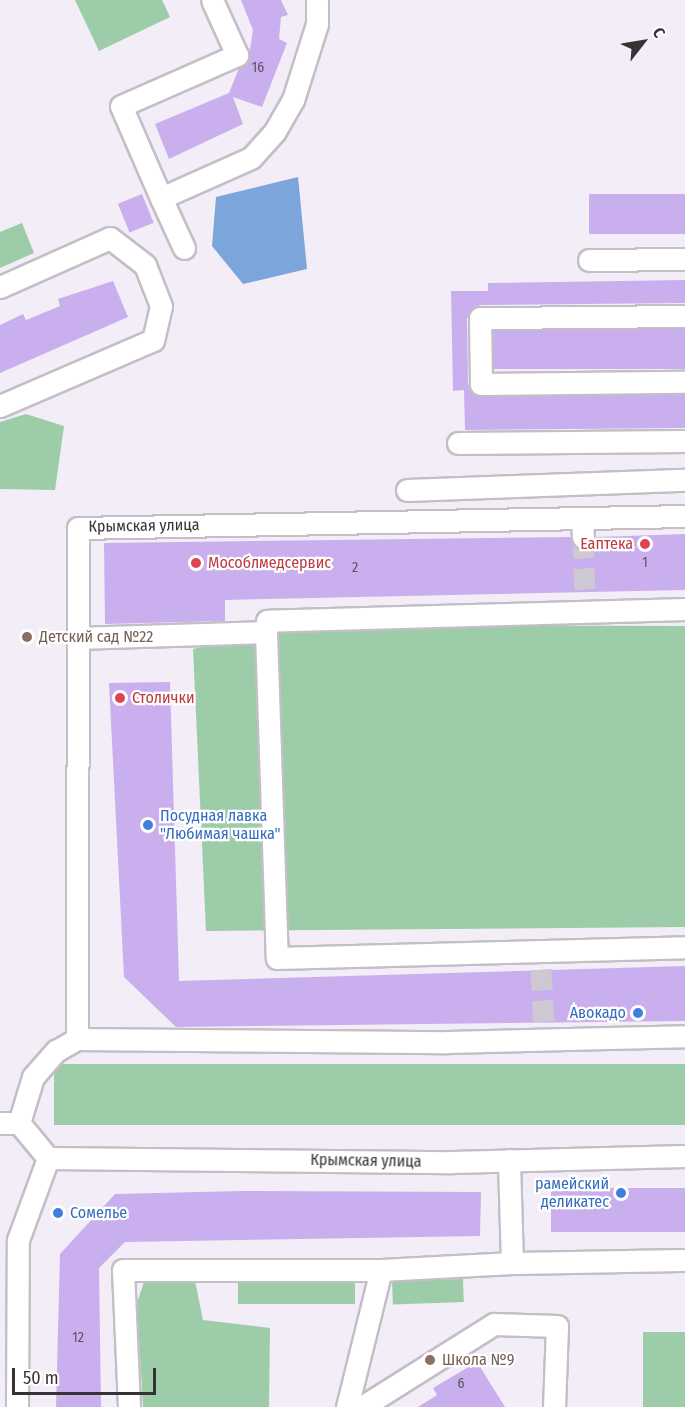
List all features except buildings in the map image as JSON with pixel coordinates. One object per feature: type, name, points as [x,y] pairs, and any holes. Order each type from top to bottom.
[{"type":"street","points":[[184,248],[121,106],[237,55],[212,0]]},
{"type":"street","points":[[161,198],[251,158],[275,131],[293,100],[317,24],[317,0]]},
{"type":"street","points":[[0,287],[110,238],[145,265],[161,306],[153,340],[0,406]]},
{"type":"street","points":[[589,260],[685,259]]},
{"type":"street","points":[[685,316],[480,318],[481,384],[685,382]]},
{"type":"street","points":[[458,443],[685,441]]},
{"type":"street","points":[[407,489],[685,480]]},
{"type":"street","name":"Крымская улица","points":[[77,1039],[78,528],[583,528],[685,516]]},
{"type":"street","points":[[685,609],[585,602],[267,621],[266,632],[277,958],[541,960],[685,947]]},
{"type":"street","points":[[78,638],[266,632]]},
{"type":"street","points":[[17,1407],[18,1239],[48,1158],[10,1123],[33,1077],[56,1051],[77,1039],[544,1031],[685,1035]]},
{"type":"street","name":"Крымская улица","points":[[48,1158],[509,1160],[685,1156]]},
{"type":"street","points":[[509,1160],[512,1263]]},
{"type":"street","points":[[129,1407],[123,1270],[381,1270],[512,1263],[685,1260]]},
{"type":"street","points":[[347,1407],[381,1270]]},
{"type":"street","points":[[362,1407],[494,1324],[557,1326],[554,1407]]},
{"type":"green space","points":[[75,0],[162,0],[170,17],[99,51]]},
{"type":"green space","points":[[22,223],[34,253],[0,268],[0,232]]},
{"type":"green space","points":[[26,414],[64,426],[55,490],[0,489],[0,422]]},
{"type":"green space","points":[[344,625],[685,626],[685,927],[206,931],[193,649],[272,629]]},
{"type":"green space","points":[[54,1064],[685,1064],[685,1125],[54,1125]]},
{"type":"green space","points":[[194,1276],[203,1320],[270,1328],[269,1407],[143,1407],[137,1303],[144,1282]]},
{"type":"green space","points":[[463,1279],[464,1302],[393,1304],[392,1281]]},
{"type":"green space","points":[[238,1281],[355,1281],[355,1304],[238,1304]]},
{"type":"green space","points":[[643,1332],[685,1332],[685,1407],[643,1407]]},
{"type":"water","points":[[298,177],[307,269],[243,284],[212,246],[216,197]]},
{"type":"tunnel","points":[[583,537],[585,593]]},
{"type":"tunnel","points":[[541,969],[544,1024]]},
{"type":"place","name":"Еаптека","points":[[645,544]]},
{"type":"place","name":"Мособлмедсервис","points":[[196,563]]},
{"type":"place","name":"Детский сад №22","points":[[27,637]]},
{"type":"place","name":"Столички","points":[[120,698]]},
{"type":"place","name":"Посудная лавка \"Любимая чашка\"","points":[[148,825]]},
{"type":"place","name":"Авокадо","points":[[638,1013]]},
{"type":"place","name":"рамейский деликатес","points":[[621,1193]]},
{"type":"place","name":"Сомелье","points":[[58,1213]]},
{"type":"place","name":"Школа №9","points":[[430,1360]]}]
